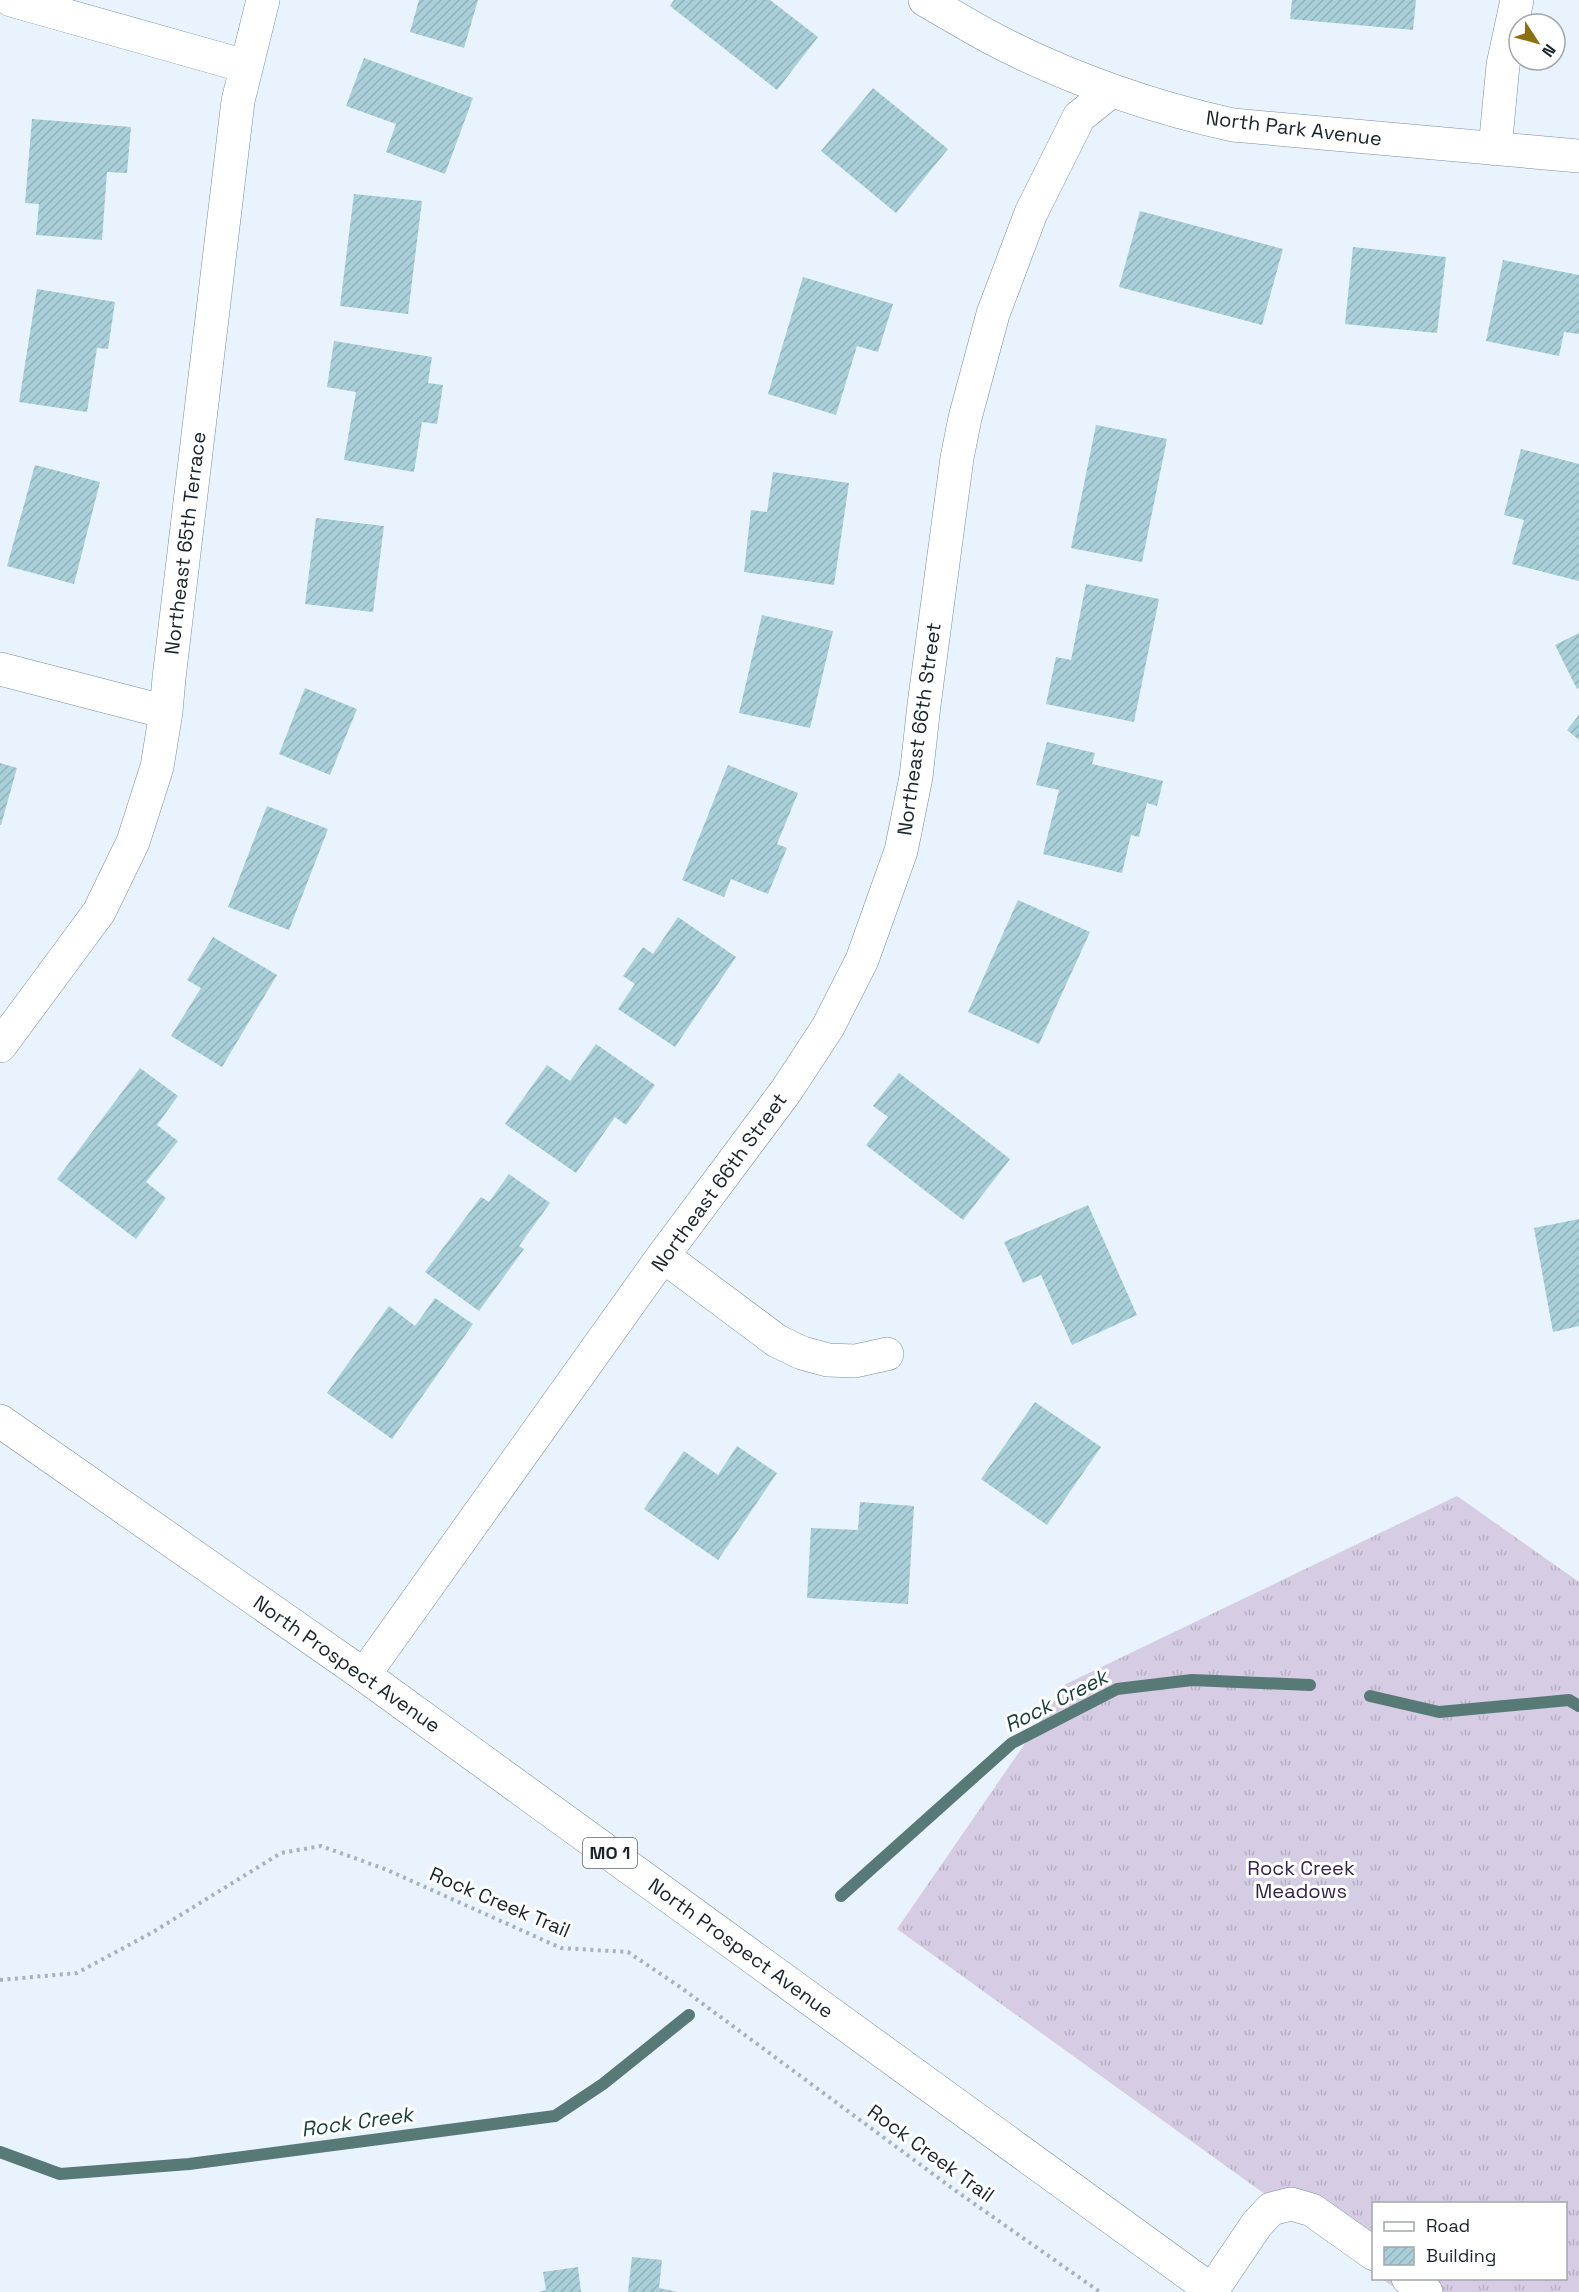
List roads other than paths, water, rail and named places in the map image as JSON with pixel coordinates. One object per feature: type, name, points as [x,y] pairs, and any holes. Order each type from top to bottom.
[{"type":"street","points":[[10,0],[245,66]]},
{"type":"street","name":"Northeast 65th Terrace","points":[[0,1046],[99,912],[133,842],[157,767],[166,712],[238,100],[263,0]]},
{"type":"street","name":"North Park Avenue","points":[[925,0],[1008,46],[1112,91],[1204,119],[1233,125],[1579,156]]},
{"type":"street","points":[[1495,149],[1503,65],[1517,0]]},
{"type":"street","name":"Northeast 66th Street","points":[[364,1675],[663,1256],[786,1091],[828,1027],[862,960],[901,852],[916,777],[957,458],[965,418],[993,314],[1031,213],[1079,117],[1112,91]]},
{"type":"street","points":[[0,669],[166,712]]},
{"type":"street","points":[[663,1256],[777,1341],[802,1353],[828,1360],[855,1361],[886,1354]]},
{"type":"street","name":"North Prospect Avenue","points":[[0,1421],[364,1675],[1213,2292]]},
{"type":"street","points":[[1213,2292],[1257,2224],[1271,2209],[1291,2204],[1312,2210],[1372,2253]]},
{"type":"street","points":[[1411,2280],[1426,2292]]},
{"type":"waterway","name":"Rock Creek","points":[[841,1896],[1012,1743],[1117,1689],[1192,1680],[1310,1685]]},
{"type":"waterway","name":"Rock Creek","points":[[1370,1696],[1439,1712],[1569,1700],[1579,1706]]},
{"type":"waterway","name":"Rock Creek","points":[[0,2152],[60,2174],[189,2164],[555,2116],[603,2084],[689,2015]]},
{"type":"park label","name":"Rock Creek Meadows","points":[[1301,1880]]}]
